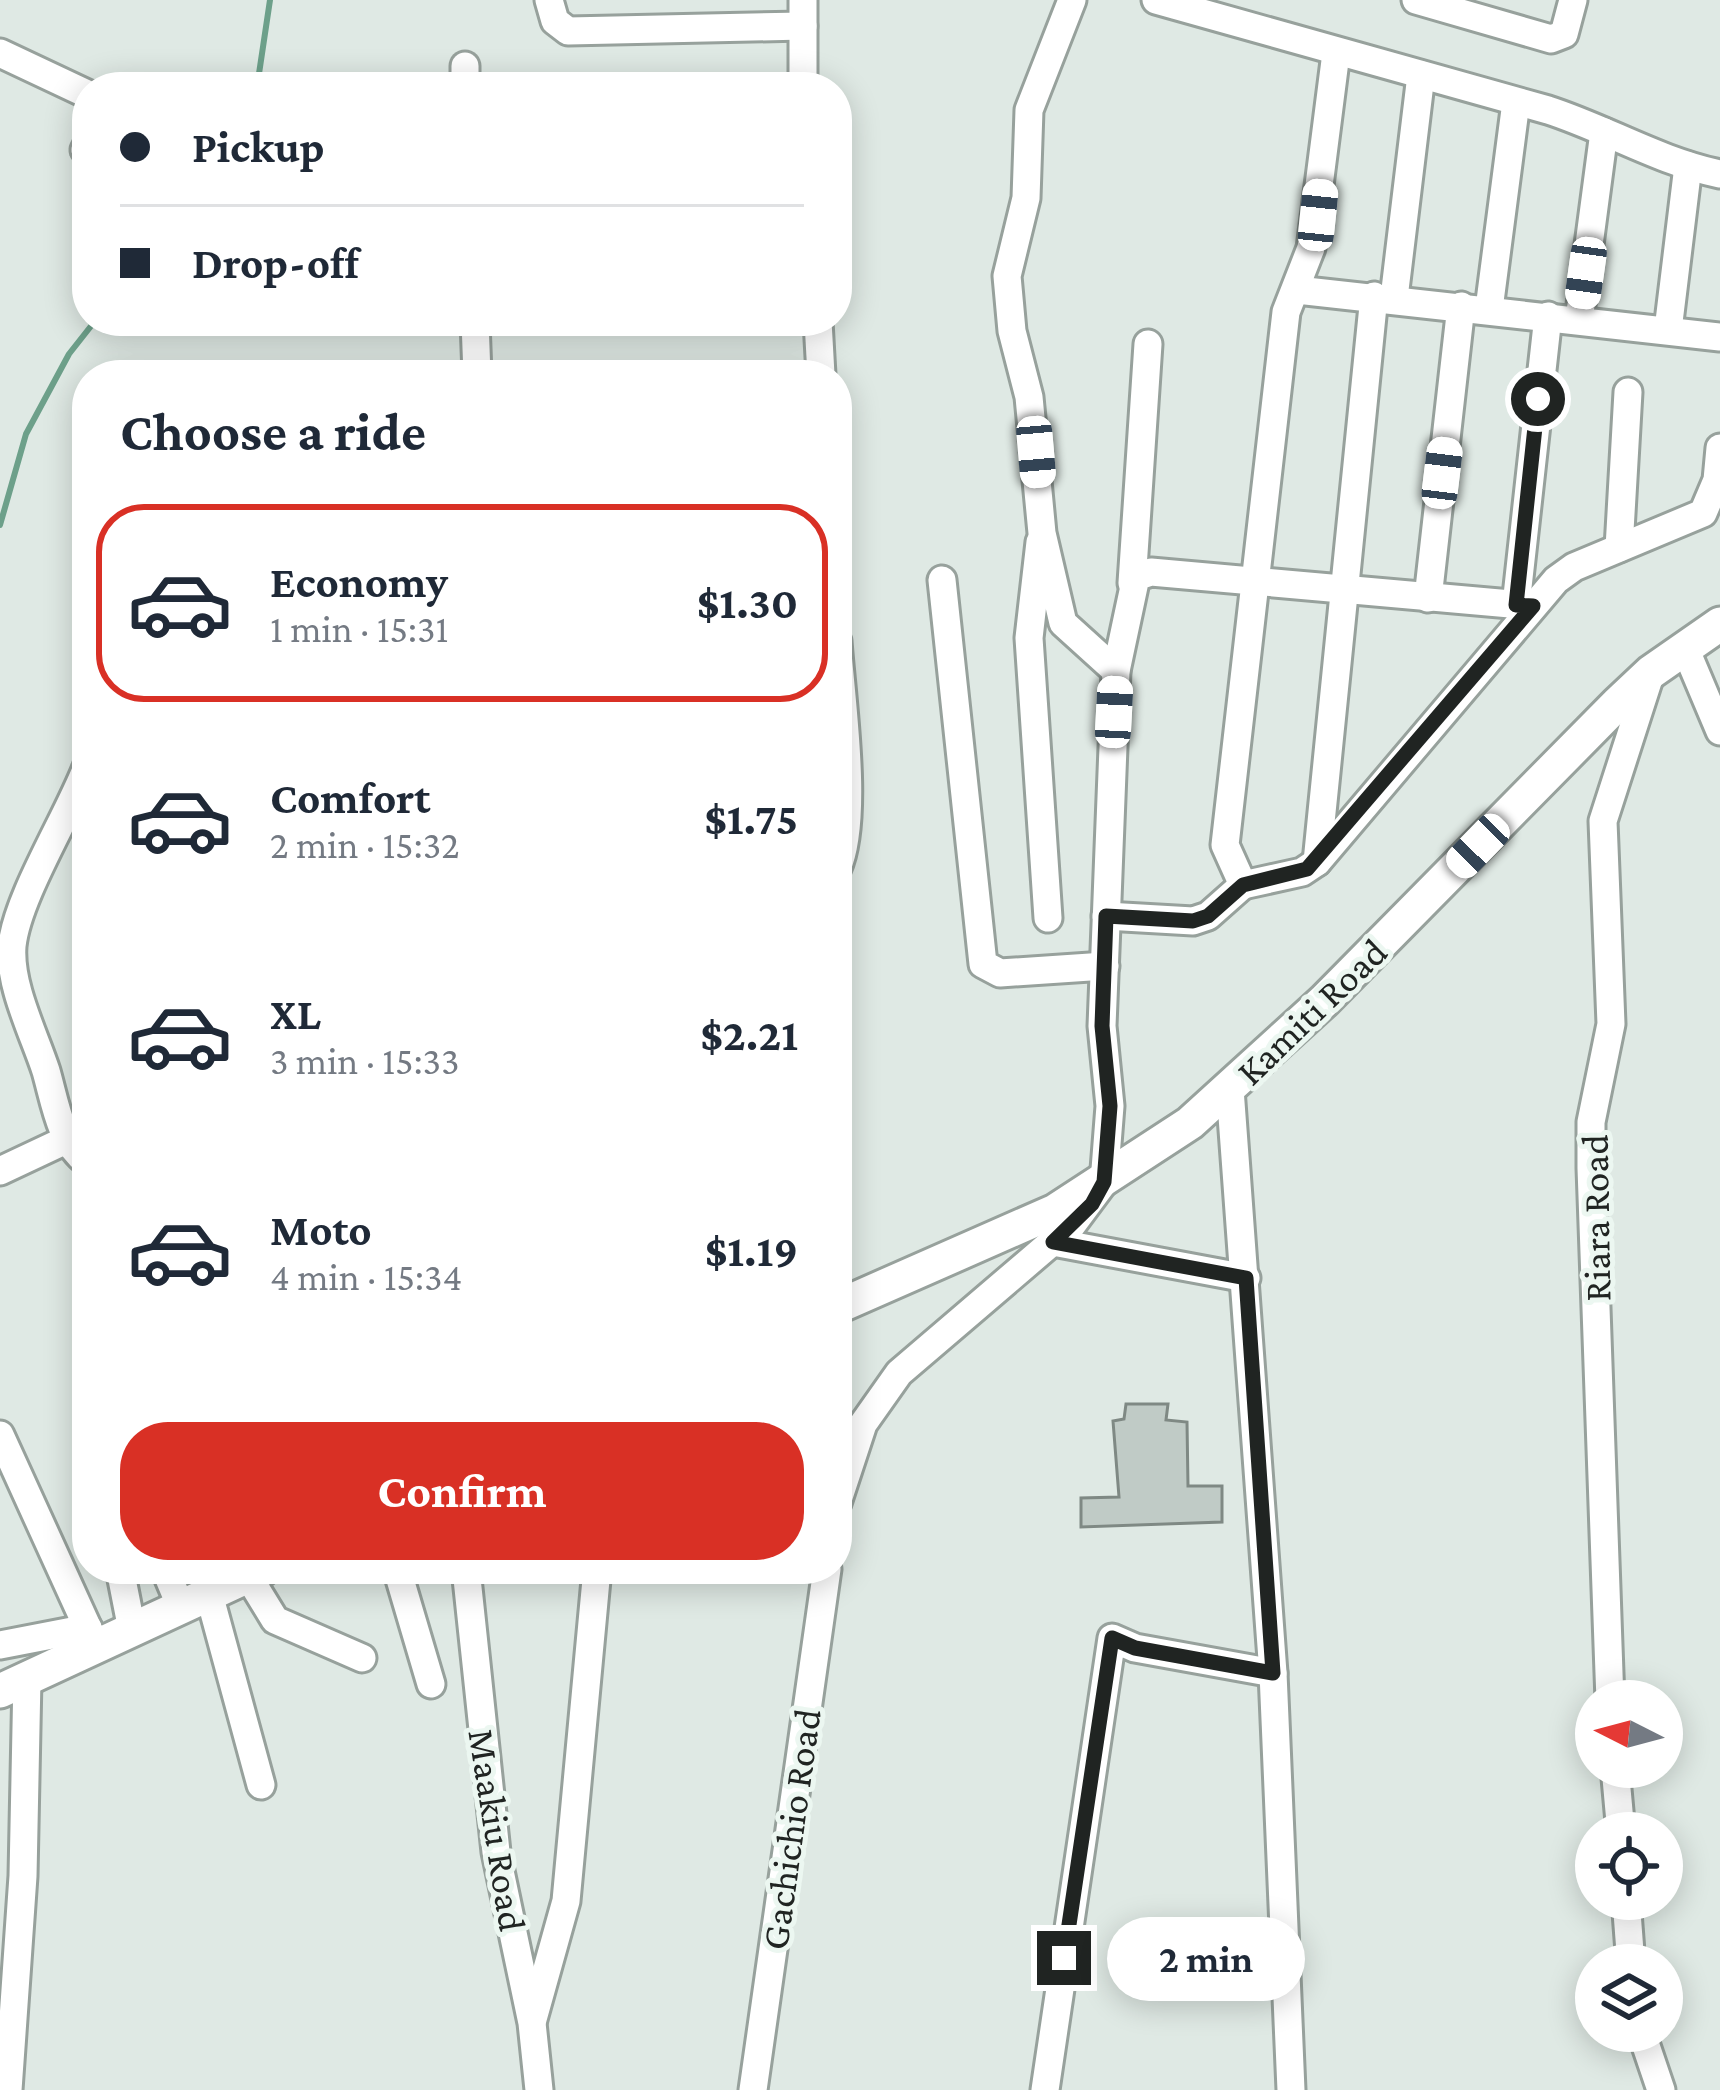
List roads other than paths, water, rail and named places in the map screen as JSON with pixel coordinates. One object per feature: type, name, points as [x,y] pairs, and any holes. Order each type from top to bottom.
[{"type":"main road","name":"Kamiti Road","points":[[852,1300],[1055,1211],[1104,1182],[1230,1089],[1652,672],[1720,624]]},
{"type":"main road","points":[[14,1684],[92,1637],[132,1630],[226,1584]]},
{"type":"street","points":[[549,0],[555,21],[568,31],[803,13],[803,72]]},
{"type":"street","points":[[1072,0],[1029,110],[1026,198],[1007,275],[1012,331],[1029,397],[1042,533],[1063,623],[1116,670]]},
{"type":"street","points":[[1156,0],[1516,102],[1604,132],[1637,149],[1720,174]]},
{"type":"street","points":[[1416,0],[1551,39],[1564,34],[1574,0]]},
{"type":"street","points":[[0,53],[72,87]]},
{"type":"street","points":[[1243,885],[1225,845],[1252,581],[1286,312],[1318,215],[1336,53]]},
{"type":"street","points":[[1316,862],[1341,592],[1420,75]]},
{"type":"street","points":[[1429,598],[1475,308],[1516,102]]},
{"type":"street","points":[[1579,320],[1604,132]]},
{"type":"street","points":[[1668,331],[1688,166]]},
{"type":"street","points":[[1297,290],[1720,337]]},
{"type":"street","points":[[1524,605],[1548,316]]},
{"type":"street","points":[[852,1457],[863,1424],[899,1373],[1053,1242],[1092,1204],[1104,1182],[1110,1106],[1102,1050],[1116,670],[1132,584],[1148,344]]},
{"type":"street","points":[[1618,548],[1628,392]]},
{"type":"street","points":[[1106,916],[1193,921],[1208,916],[1243,885],[1302,872],[1316,862],[1524,605],[1574,567],[1703,513],[1717,480],[1720,448]]},
{"type":"street","points":[[1042,533],[1031,586],[1029,638],[1048,918]]},
{"type":"street","points":[[1132,584],[1136,577],[1151,572],[1524,605]]},
{"type":"street","points":[[942,580],[980,957],[991,971],[1000,973],[1105,966]]},
{"type":"street","points":[[1685,648],[1720,731]]},
{"type":"street","name":"Riara Road","points":[[1609,1680],[1591,1168],[1592,1122],[1611,1024],[1604,821],[1652,672]]},
{"type":"street","points":[[72,799],[29,895],[12,947],[18,987],[72,1144]]},
{"type":"street","points":[[1230,1089],[1273,1673],[1289,2087]]},
{"type":"street","points":[[0,1171],[68,1139]]},
{"type":"street","points":[[1053,1242],[1246,1278]]},
{"type":"street","points":[[0,1645],[92,1637],[2,1445]]},
{"type":"street","points":[[123,1584],[132,1630]]},
{"type":"street","points":[[228,1584],[262,1784]]},
{"type":"street","points":[[229,1584],[274,1621],[362,1658]]},
{"type":"street","points":[[401,1584],[431,1684]]},
{"type":"street","name":"Maakiu Road","points":[[468,1584],[496,1852],[532,2023],[538,2090]]},
{"type":"street","points":[[532,2023],[566,1901],[596,1584]]},
{"type":"street","name":"Gachichio Road","points":[[753,2090],[825,1584]]},
{"type":"street","points":[[1045,2090],[1112,1638],[1135,1648],[1273,1673]]},
{"type":"street","points":[[8,2090],[23,1876],[14,1684]]},
{"type":"street","points":[[1648,2052],[1660,2090]]},
{"type":"waterway","points":[[259,72],[270,0]]},
{"type":"waterway","points":[[0,525],[26,434],[83,336]]}]
